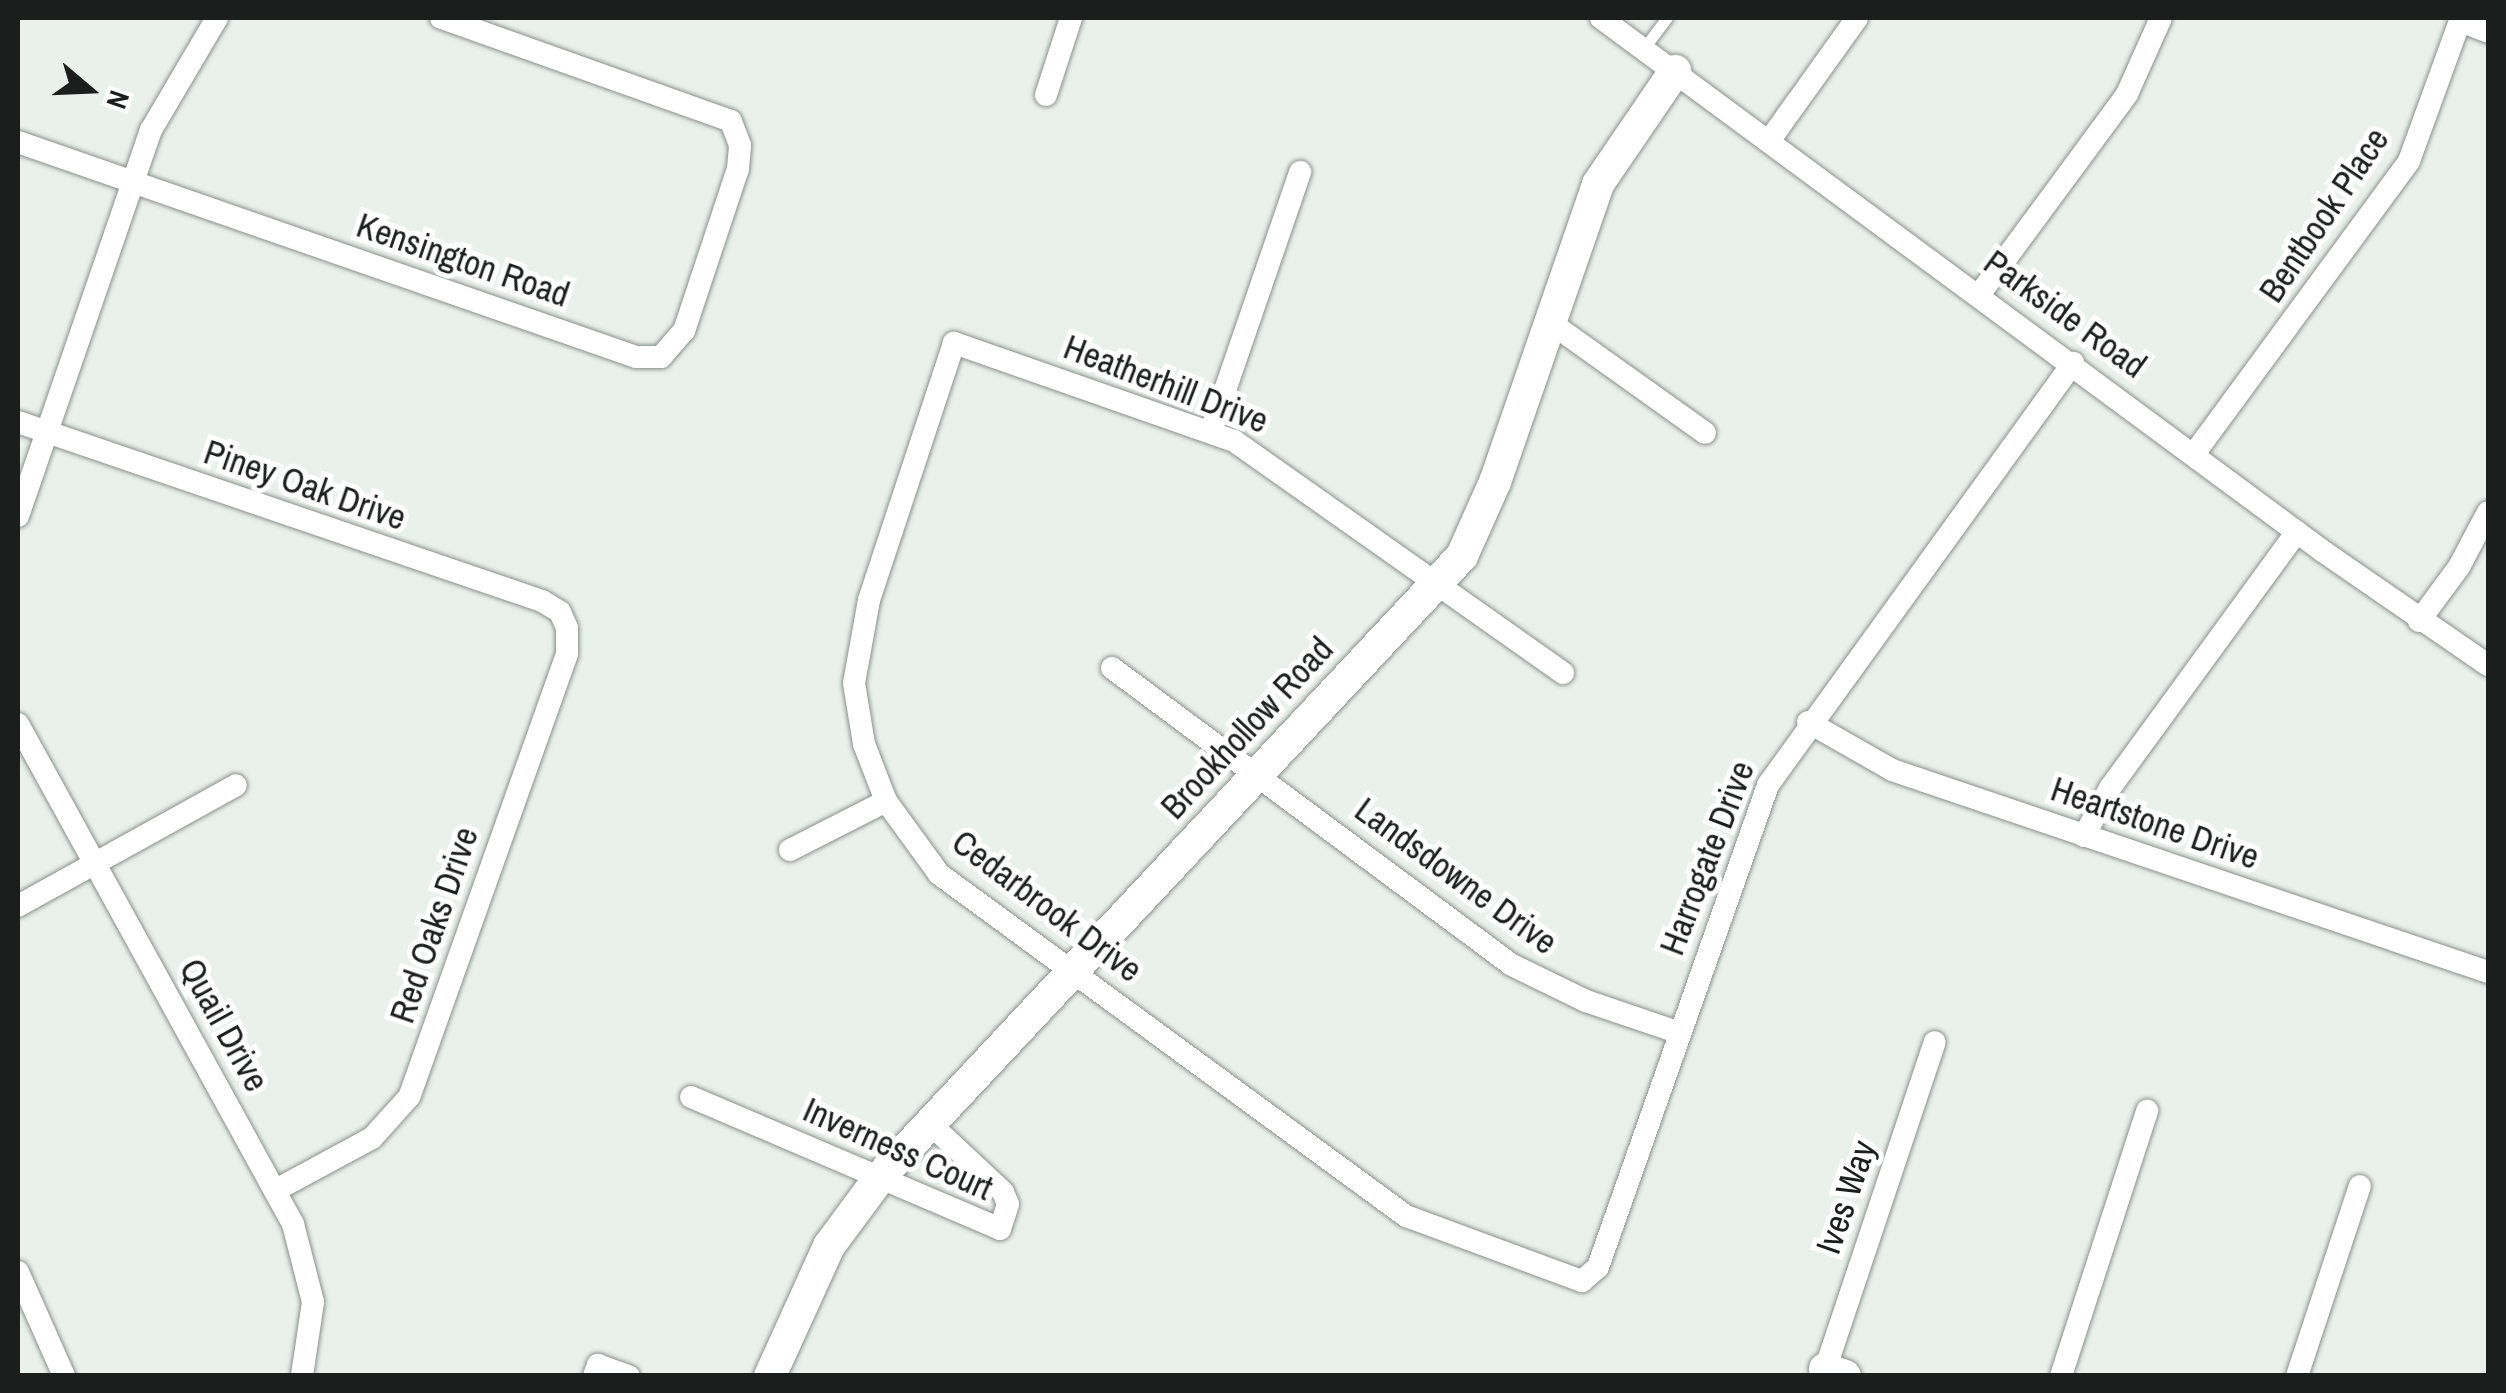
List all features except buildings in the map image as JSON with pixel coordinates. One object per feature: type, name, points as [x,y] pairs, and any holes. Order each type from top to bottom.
[{"type":"street","points":[[18,516],[131,182],[171,88],[217,18]]},
{"type":"street","name":"Kensington Road","points":[[18,142],[650,360],[669,352],[684,331],[738,170],[738,136],[724,116],[442,18]]},
{"type":"street","points":[[1046,95],[1071,18]]},
{"type":"street","name":"Parkside Road","points":[[1600,18],[2298,532],[2488,665]]},
{"type":"street","points":[[1768,140],[1857,18]]},
{"type":"street","points":[[1980,295],[2127,94],[2161,18]]},
{"type":"street","name":"Bentbook Place","points":[[2194,454],[2409,160],[2460,22],[2488,32]]},
{"type":"street","name":"Brookhollow Road","points":[[770,1376],[829,1246],[880,1177],[927,1122],[1259,776],[1471,542],[1606,167],[1674,71]]},
{"type":"street","points":[[1211,431],[1300,172]]},
{"type":"street","points":[[1551,323],[1705,433]]},
{"type":"street","name":"Heatherhill Drive","points":[[954,343],[1211,431],[1270,461],[1563,673]]},
{"type":"street","name":"Cedarbrook Drive","points":[[954,343],[856,658],[855,706],[886,801],[939,874],[1406,1216],[1570,1281],[1594,1275]]},
{"type":"street","name":"Harrogate Drive","points":[[1594,1275],[1753,819],[1808,722],[2073,364]]},
{"type":"street","name":"Piney Oak Drive","points":[[18,422],[542,601],[564,620]]},
{"type":"street","points":[[2419,620],[2460,567],[2488,512]]},
{"type":"street","points":[[2084,836],[2110,788],[2298,532]]},
{"type":"street","name":"Red Oaks Drive","points":[[276,1190],[372,1138],[408,1097],[568,654],[564,620]]},
{"type":"street","name":"Landsdowne Drive","points":[[1112,668],[1510,964],[1586,1001],[1680,1033]]},
{"type":"street","name":"Heartstone Drive","points":[[1808,722],[1869,761],[2488,972]]},
{"type":"street","name":"Quail Drive","points":[[18,724],[276,1190],[310,1277],[313,1322],[302,1376]]},
{"type":"street","points":[[18,906],[236,785]]},
{"type":"street","points":[[790,850],[886,801]]},
{"type":"street","name":"Ives Way","points":[[1831,1373],[1935,1042]]},
{"type":"street","name":"Inverness Court","points":[[690,1097],[880,1177],[984,1227],[1005,1224],[1003,1192],[927,1122]]},
{"type":"street","points":[[2061,1376],[2147,1112]]},
{"type":"street","points":[[2296,1376],[2360,1186]]},
{"type":"street","points":[[18,1272],[64,1376]]},
{"type":"street","points":[[594,1376],[598,1366],[629,1376]]},
{"type":"lane","points":[[1644,48],[1667,18]]}]
